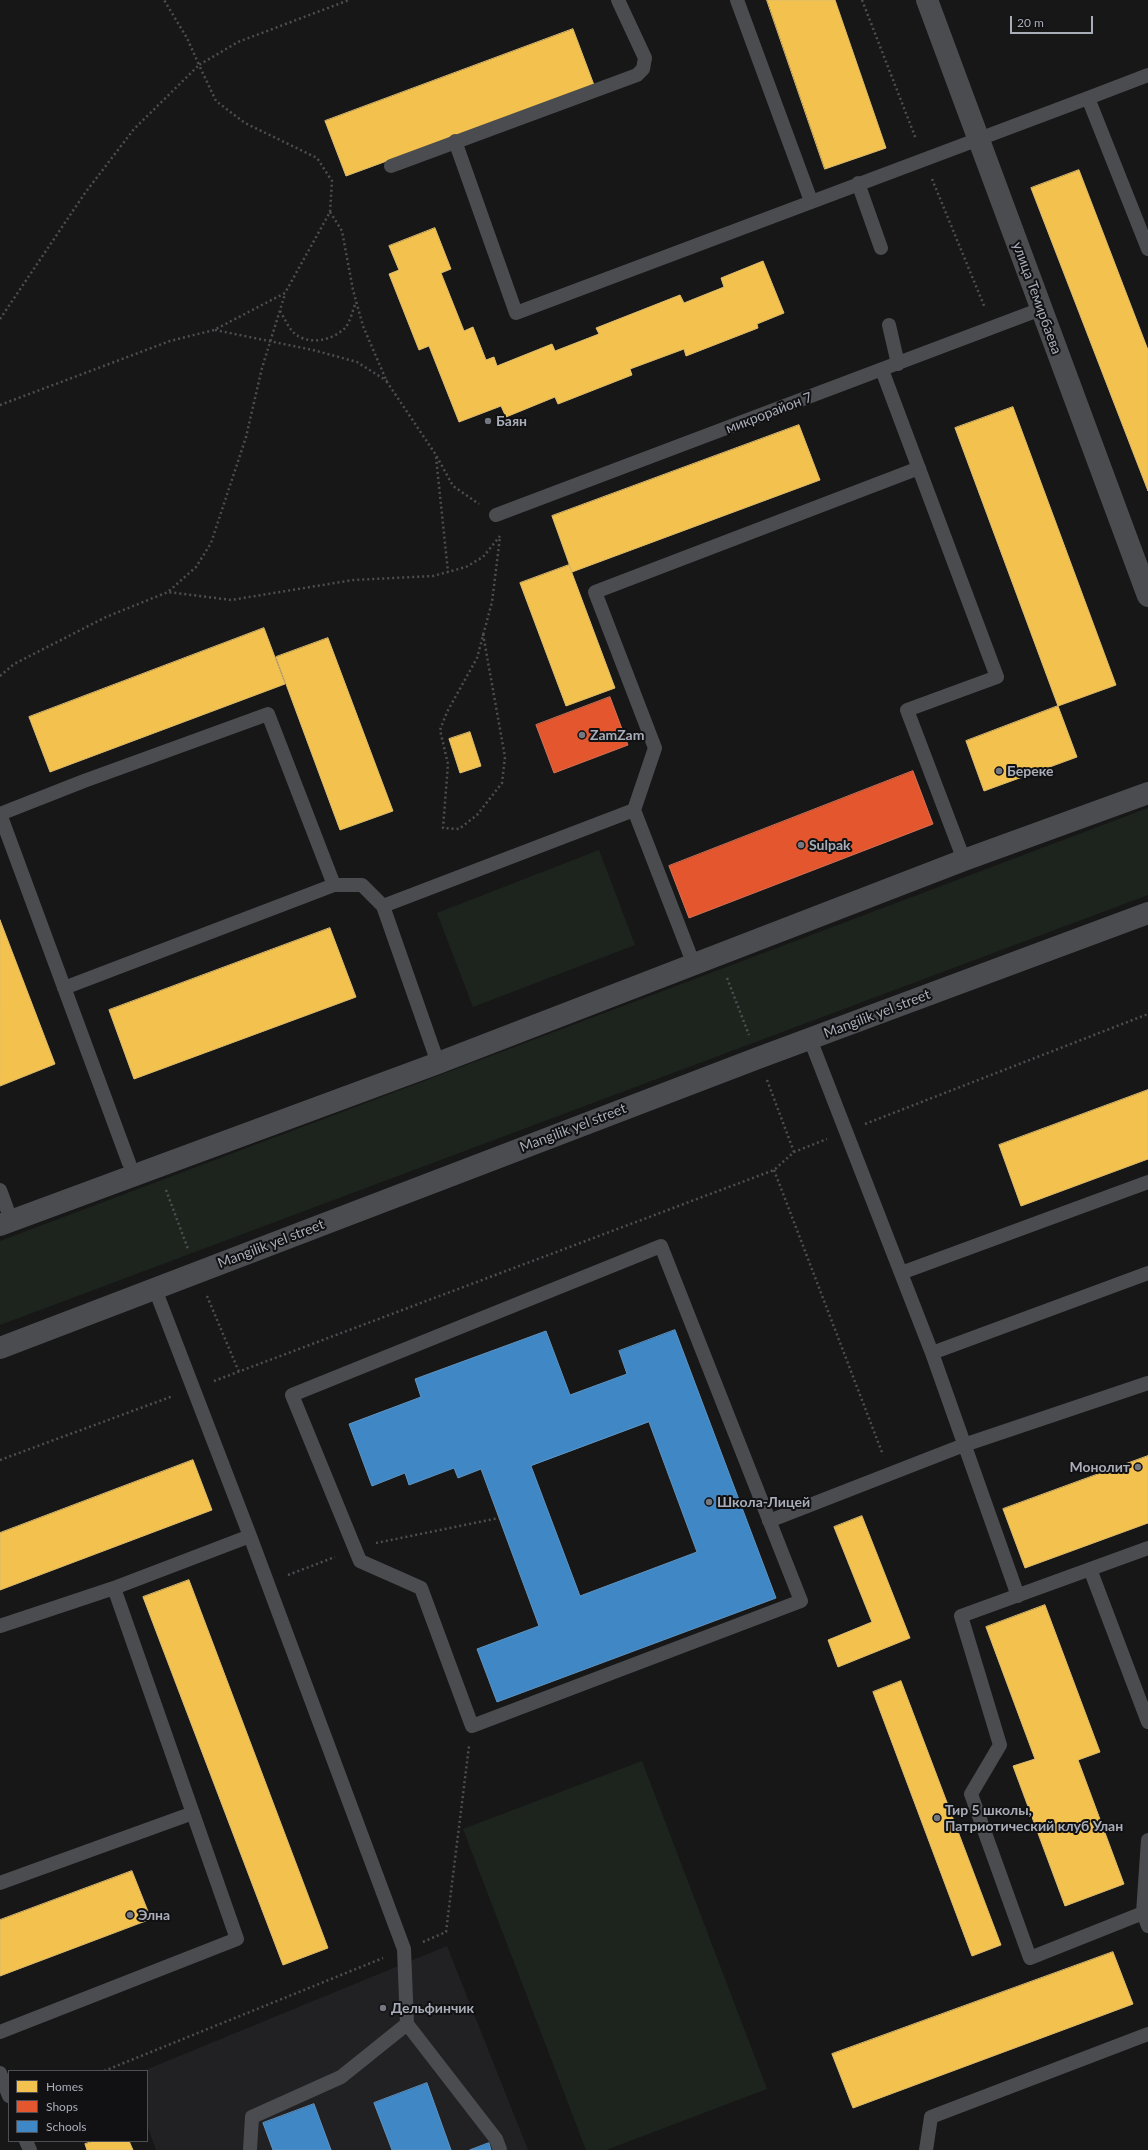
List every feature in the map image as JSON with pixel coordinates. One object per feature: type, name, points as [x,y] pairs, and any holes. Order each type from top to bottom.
[{"type":"street","name":"улица Темирбаева","points":[[927,0],[977,138],[1146,586]]},
{"type":"street","points":[[4,1217],[438,1063],[964,860],[1148,793]]},
{"type":"street","name":"Mangilik yel street","points":[[0,1348],[810,1039],[1148,912]]},
{"type":"lane","points":[[391,166],[455,141],[637,75],[643,68],[645,58],[618,0]]},
{"type":"lane","points":[[737,0],[811,201]]},
{"type":"lane","points":[[455,141],[516,313],[977,138],[1148,75]]},
{"type":"lane","points":[[1088,98],[1144,230],[1148,250]]},
{"type":"lane","points":[[858,183],[881,248]]},
{"type":"lane","name":"микрорайон 7","points":[[496,516],[1041,309]]},
{"type":"lane","points":[[889,325],[898,364]]},
{"type":"lane","points":[[882,370],[997,677],[907,710],[964,860]]},
{"type":"lane","points":[[694,965],[634,810],[655,748],[595,592],[919,468]]},
{"type":"lane","points":[[129,1163],[0,814],[84,781],[268,714],[334,885]]},
{"type":"lane","points":[[383,906],[634,810]]},
{"type":"lane","points":[[64,988],[334,885],[362,885],[383,906],[438,1063]]},
{"type":"lane","points":[[810,1039],[932,1353],[1018,1596]]},
{"type":"lane","points":[[901,1273],[1148,1182]]},
{"type":"lane","points":[[0,1190],[4,1217]]},
{"type":"lane","points":[[661,1246],[769,1522],[801,1601],[472,1726],[421,1588],[360,1561],[292,1395],[661,1246]]},
{"type":"lane","points":[[932,1353],[1148,1273]]},
{"type":"lane","points":[[155,1288],[250,1536],[404,1949],[407,2024],[496,2139],[500,2150]]},
{"type":"lane","points":[[769,1522],[964,1445],[1148,1383]]},
{"type":"lane","points":[[0,1626],[114,1588],[250,1536]]},
{"type":"lane","points":[[1143,1913],[1030,1958],[971,1794],[1000,1745],[961,1616],[1148,1548]]},
{"type":"lane","points":[[1090,1569],[1148,1722]]},
{"type":"lane","points":[[0,2032],[237,1939],[114,1588]]},
{"type":"lane","points":[[0,1884],[193,1813]]},
{"type":"lane","points":[[1148,1840],[1143,1913],[1148,1926]]},
{"type":"lane","points":[[250,2150],[252,2117],[341,2077],[407,2024]]},
{"type":"lane","points":[[926,2150],[931,2117],[1148,2034]]},
{"type":"lane","points":[[0,2073],[8,2093]]},
{"type":"path","points":[[0,676],[14,664],[106,617],[168,592],[196,567],[211,543],[246,437],[262,368],[285,293],[330,212],[332,181],[317,158],[245,123],[216,101],[187,38],[164,0]]},
{"type":"path","points":[[0,319],[85,193],[134,129],[199,65],[238,42],[349,0]]},
{"type":"path","points":[[330,212],[342,231],[356,301],[363,326],[387,382],[436,455],[453,486],[496,516],[500,537],[492,602],[483,634],[477,658],[447,712],[440,730],[448,764],[443,828],[459,829],[477,815],[502,784],[505,757],[483,634]]},
{"type":"path","points":[[0,405],[170,341],[214,330],[285,293]]},
{"type":"path","points":[[280,310],[293,332],[302,339],[315,342],[330,337],[345,328],[356,301]]},
{"type":"path","points":[[214,330],[270,341],[357,362],[387,382]]},
{"type":"path","points":[[436,455],[448,572]]},
{"type":"path","points":[[168,592],[231,600],[353,580],[433,576],[466,567],[483,558],[500,537]]},
{"type":"path","points":[[0,1460],[774,1170],[794,1152],[1148,1014]]},
{"type":"path","points":[[774,1170],[890,1475]]},
{"type":"path","points":[[106,2070],[446,1932],[472,1726]]},
{"type":"shaded area","points":[[1148,808],[1148,895],[0,1325],[0,1241]]},
{"type":"shaded area","points":[[599,850],[635,945],[473,1007],[437,913]]},
{"type":"shaded area","points":[[642,1761],[767,2089],[606,2150],[586,2150],[463,1829]]},
{"type":"shaded area","name":"Дельфинчик","points":[[447,1946],[528,2150],[156,2150],[148,2128],[148,2070],[145,2070]]},
{"type":"building: Homes","points":[[767,0],[835,0],[886,148],[825,169]]},
{"type":"building: Homes","points":[[573,29],[594,85],[346,176],[325,121]]},
{"type":"building: Homes","points":[[1079,170],[1148,350],[1148,491],[1031,188]]},
{"type":"building: Homes","points":[[435,228],[451,269],[441,273],[464,331],[473,327],[486,360],[494,357],[497,366],[552,344],[555,351],[599,334],[596,328],[680,295],[684,303],[724,287],[721,278],[763,261],[784,313],[757,324],[758,328],[686,356],[684,349],[630,369],[632,375],[558,404],[555,397],[506,417],[501,406],[459,422],[429,346],[419,350],[389,274],[399,270],[389,246]]},
{"type":"building: Homes","points":[[1013,407],[1116,685],[1058,706],[955,428]]},
{"type":"building: Homes","points":[[799,425],[820,480],[572,572],[552,516]]},
{"type":"building: Homes","points":[[569,565],[615,688],[566,706],[520,583]]},
{"type":"building: Homes","points":[[264,628],[285,684],[50,772],[29,717]]},
{"type":"building: Homes","points":[[328,638],[393,811],[340,830],[276,657]]},
{"type":"building: Homes","points":[[1058,706],[1077,757],[984,791],[966,741]]},
{"type":"building: Homes","points":[[470,732],[481,766],[460,773],[449,739]]},
{"type":"building: Homes","points":[[0,920],[55,1064],[0,1086]]},
{"type":"building: Homes","points":[[330,928],[356,997],[134,1079],[109,1010]]},
{"type":"building: Homes","points":[[1148,1090],[1148,1159],[1021,1206],[999,1145]]},
{"type":"building: Homes","points":[[1148,1456],[1148,1523],[1025,1568],[1003,1509]]},
{"type":"building: Homes","points":[[193,1460],[212,1510],[0,1590],[0,1533]]},
{"type":"building: Homes","points":[[862,1516],[910,1638],[838,1667],[828,1640],[872,1622],[834,1527]]},
{"type":"building: Homes","points":[[189,1580],[328,1948],[283,1965],[143,1597]]},
{"type":"building: Homes","points":[[1045,1605],[1100,1752],[1078,1760],[1124,1884],[1065,1906],[1013,1766],[1035,1759],[986,1627]]},
{"type":"building: Homes","name":"Тир 5 школы, Патриотический клуб Улан","points":[[901,1681],[1001,1945],[972,1956],[873,1692]]},
{"type":"building: Homes","points":[[132,1871],[151,1919],[0,1976],[0,1920]]},
{"type":"building: Homes","points":[[1113,1952],[1133,2004],[853,2108],[832,2054]]},
{"type":"building: Homes","points":[[91,2142],[129,2142],[133,2150],[87,2150],[85,2144]]},
{"type":"building: Shops","name":"ZamZam","points":[[610,697],[628,745],[554,773],[536,725]]},
{"type":"building: Shops","name":"Sulpak","points":[[913,771],[933,824],[689,918],[669,866]]},
{"type":"building: Schools","name":"Школа-Лицей","points":[[675,1330],[776,1598],[497,1702],[477,1649],[539,1626],[481,1469],[458,1478],[454,1468],[409,1485],[405,1473],[372,1486],[349,1424],[421,1397],[415,1379],[546,1331],[570,1395],[627,1374],[619,1351]],"holes":[[[649,1422],[697,1552],[580,1596],[531,1466]]]},
{"type":"building: Schools","points":[[427,2083],[451,2150],[392,2150],[374,2103]]},
{"type":"building: Schools","points":[[314,2104],[331,2150],[273,2150],[263,2123]]},
{"type":"building: Schools","points":[[489,2143],[491,2150],[470,2150]]},
{"type":"place","name":"Баян","points":[[488,421]]},
{"type":"place","name":"ZamZam","points":[[582,735]]},
{"type":"place","name":"Береке","points":[[999,771]]},
{"type":"place","name":"Sulpak","points":[[801,845]]},
{"type":"place","name":"Монолит","points":[[1138,1467]]},
{"type":"place","name":"Школа-Лицей","points":[[709,1502]]},
{"type":"place","name":"Тир 5 школы, Патриотический клуб Улан","points":[[937,1818]]},
{"type":"place","name":"Элна","points":[[130,1915]]},
{"type":"place","name":"Дельфинчик","points":[[383,2008]]}]
